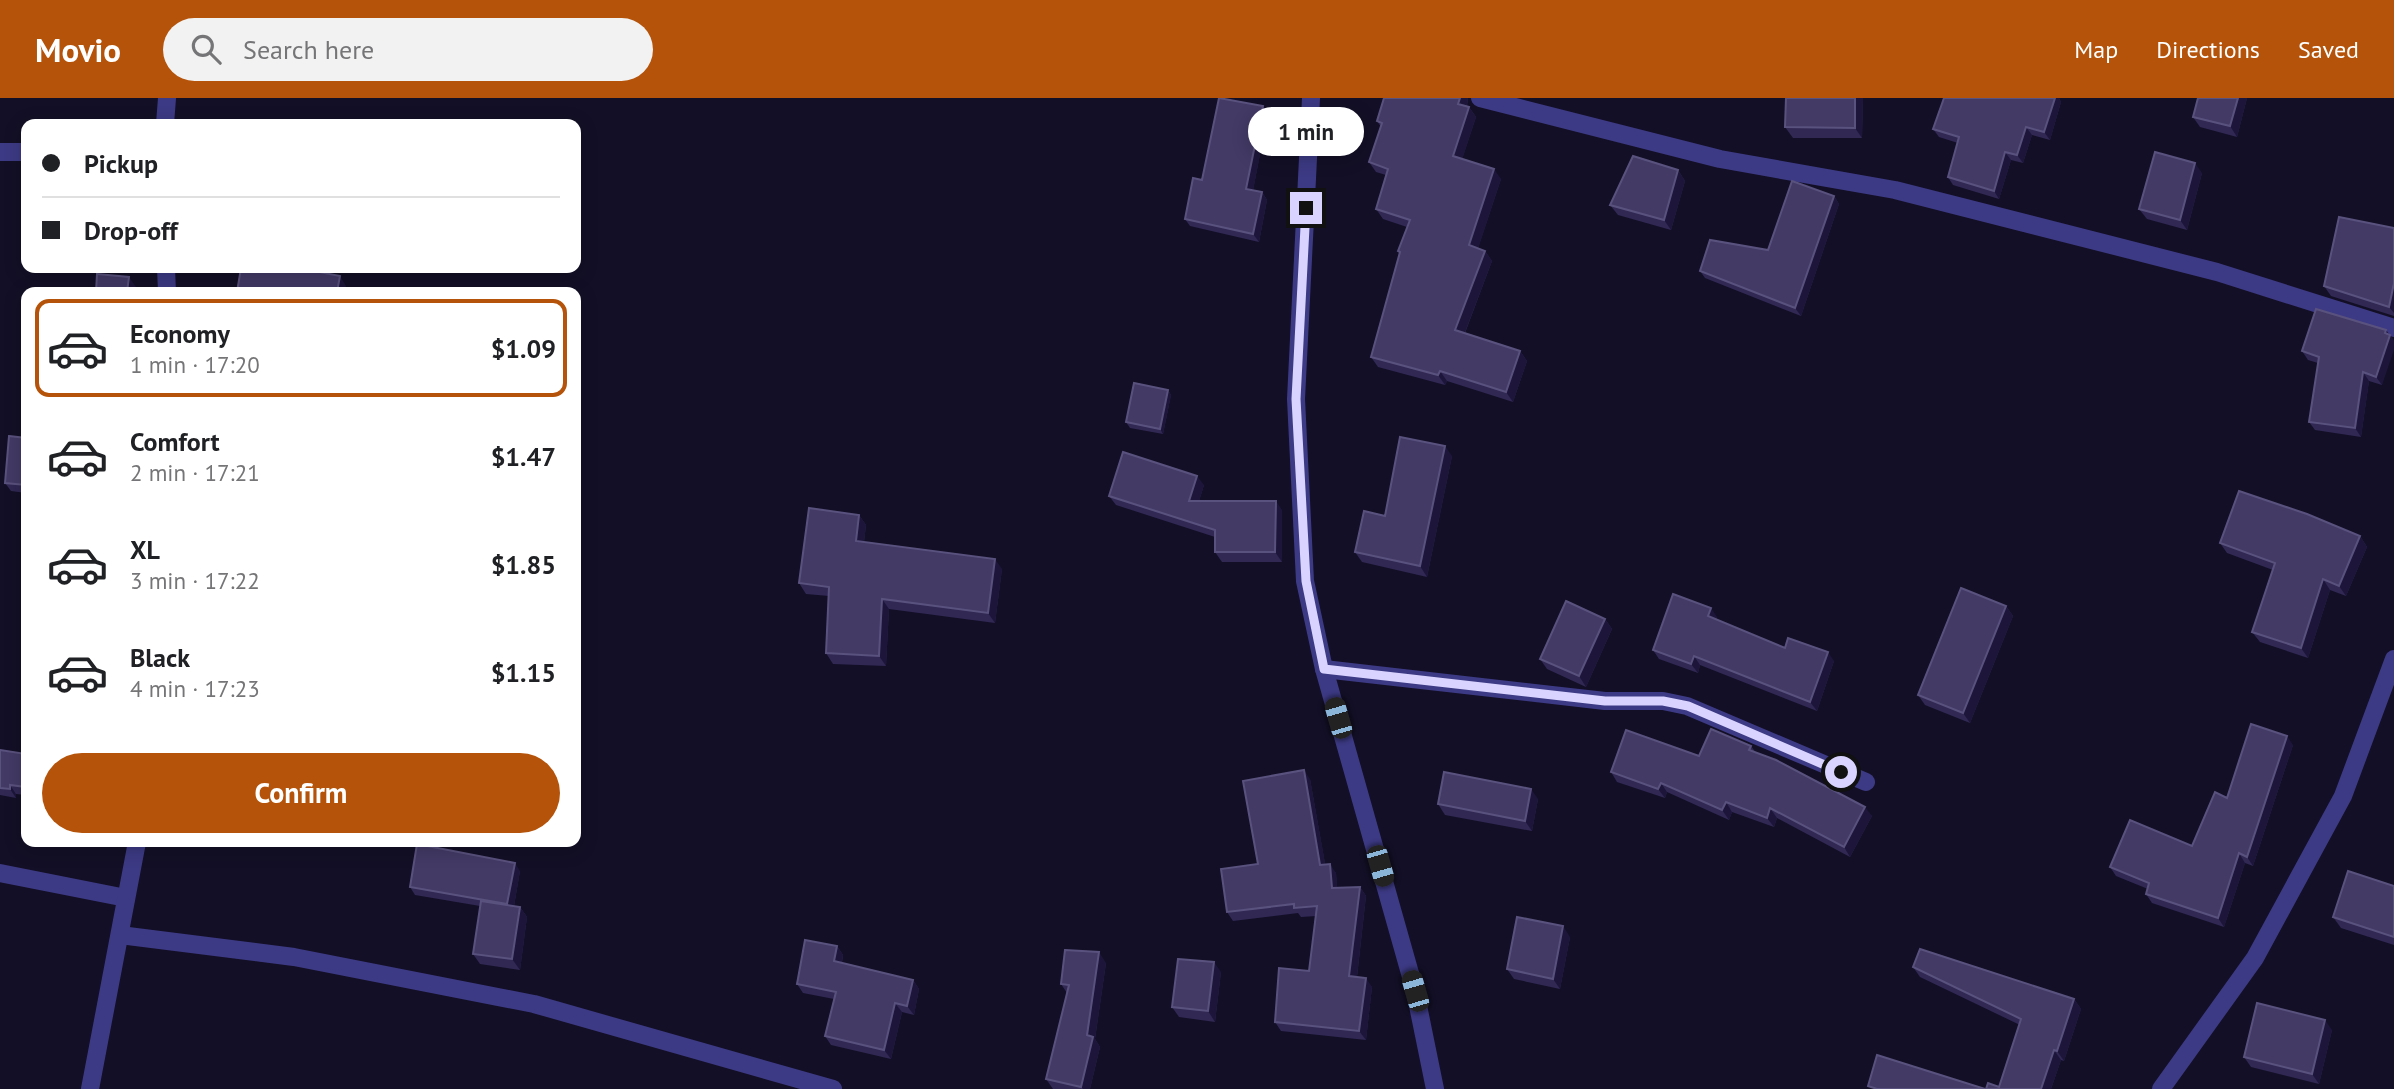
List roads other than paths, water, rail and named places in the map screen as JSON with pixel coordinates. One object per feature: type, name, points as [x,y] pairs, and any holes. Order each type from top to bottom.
[{"type":"street","points":[[165,119],[167,98]]},
{"type":"street","points":[[1311,98],[1296,399],[1306,581],[1324,669],[1415,991],[1435,1089]]},
{"type":"street","points":[[1480,98],[1720,159],[1895,190],[2217,272],[2394,328]]},
{"type":"street","points":[[0,152],[21,152]]},
{"type":"street","points":[[2161,1089],[2255,958],[2343,796],[2394,659]]},
{"type":"street","points":[[1324,669],[1605,701],[1663,701],[1688,706],[1866,782]]},
{"type":"street","points":[[89,1089],[136,847]]},
{"type":"street","points":[[0,873],[126,898]]},
{"type":"street","points":[[120,935],[294,957],[534,1004],[833,1089]]}]
